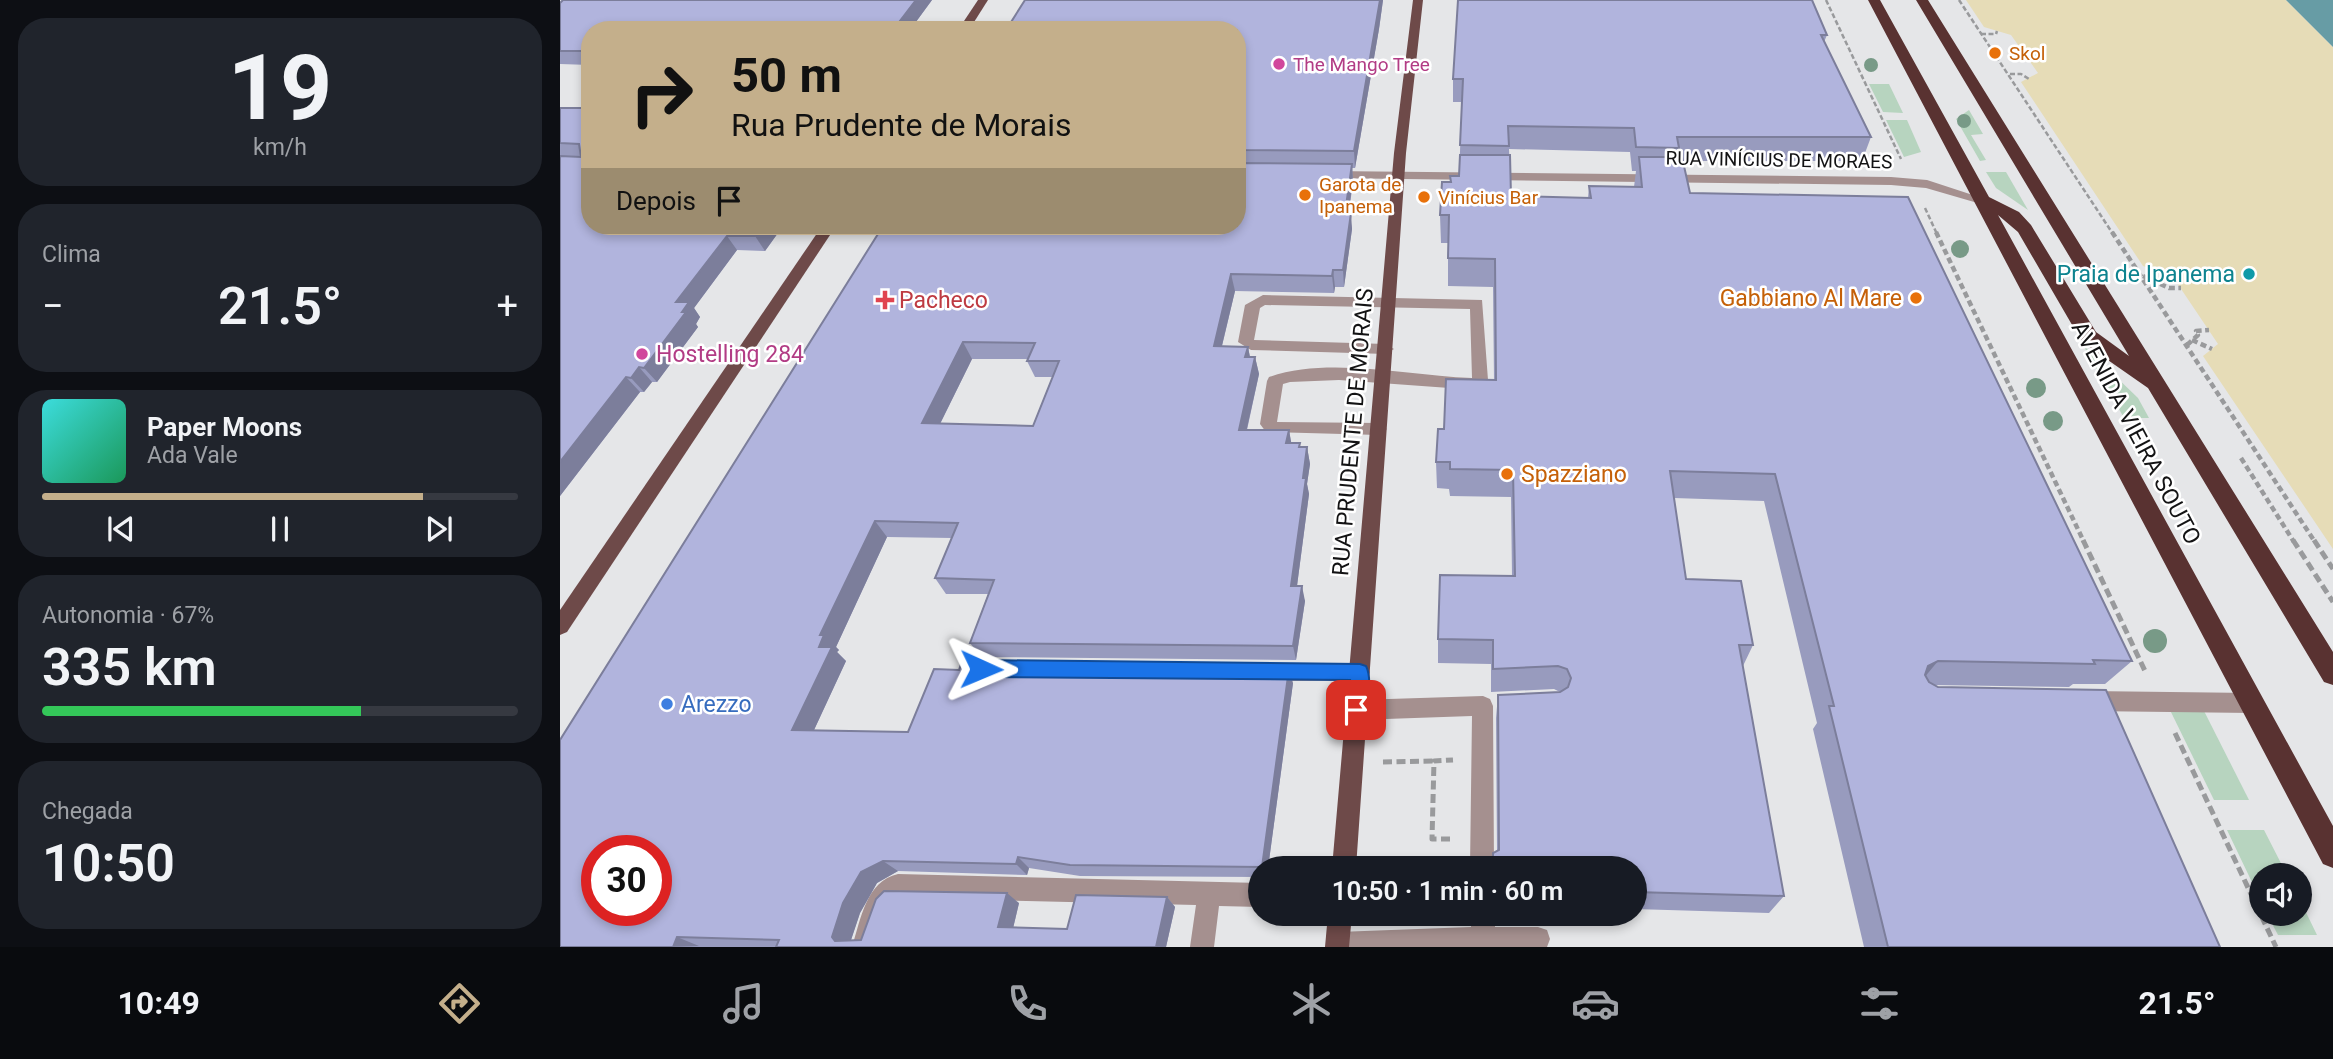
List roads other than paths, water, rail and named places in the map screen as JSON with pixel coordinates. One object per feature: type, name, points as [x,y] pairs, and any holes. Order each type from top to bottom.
[{"type":"highway","name":"AVENIDA VIEIRA SOUTO","points":[[1874,0],[2333,854]]},
{"type":"highway","name":"AVENIDA VIEIRA SOUTO","points":[[1922,0],[2333,674]]},
{"type":"highway","points":[[1981,200],[2013,216],[2025,229],[2089,337],[2159,387]]},
{"type":"main road","points":[[969,21],[984,0]]},
{"type":"main road","name":"RUA PRUDENTE DE MORAIS","points":[[1345,856],[1399,176],[1418,0]]},
{"type":"main road","points":[[560,626],[823,235]]},
{"type":"main road","points":[[1338,946],[1339,926]]},
{"type":"street","name":"RUA VINÍCIUS DE MORAES","points":[[1318,174],[1891,181],[1927,184],[1981,200]]},
{"type":"street","points":[[1379,429],[1279,429],[1268,424],[1275,381],[1280,377],[1384,378],[1477,384],[1480,380],[1477,304],[1256,302],[1246,342],[1259,346],[1386,349]]},
{"type":"street","points":[[1244,672],[1360,672]]},
{"type":"street","points":[[2072,701],[2252,703]]},
{"type":"street","points":[[1356,710],[1506,705]]},
{"type":"street","points":[[1482,856],[1483,706]]},
{"type":"street","points":[[864,947],[879,902],[889,888],[898,886],[1248,895]]},
{"type":"street","points":[[1202,947],[1209,895]]},
{"type":"street","points":[[1483,926],[1483,939]]},
{"type":"street","points":[[1338,946],[1538,939]]},
{"type":"water","points":[[2286,0],[2333,0],[2333,47]]},
{"type":"place","name":"Skol","points":[[1995,53]]},
{"type":"place","name":"The Mango Tree","points":[[1279,64]]},
{"type":"place","name":"Garota de Ipanema","points":[[1305,195]]},
{"type":"place","name":"Vinícius Bar","points":[[1424,197]]},
{"type":"place","name":"Praia de Ipanema","points":[[2249,274]]},
{"type":"place","name":"Gabbiano Al Mare","points":[[1916,298]]},
{"type":"place","name":"Pacheco","points":[[885,300]]},
{"type":"place","name":"Hostelling 284","points":[[642,354]]},
{"type":"place","name":"Spazziano","points":[[1507,474]]},
{"type":"place","name":"Arezzo","points":[[667,704]]}]
